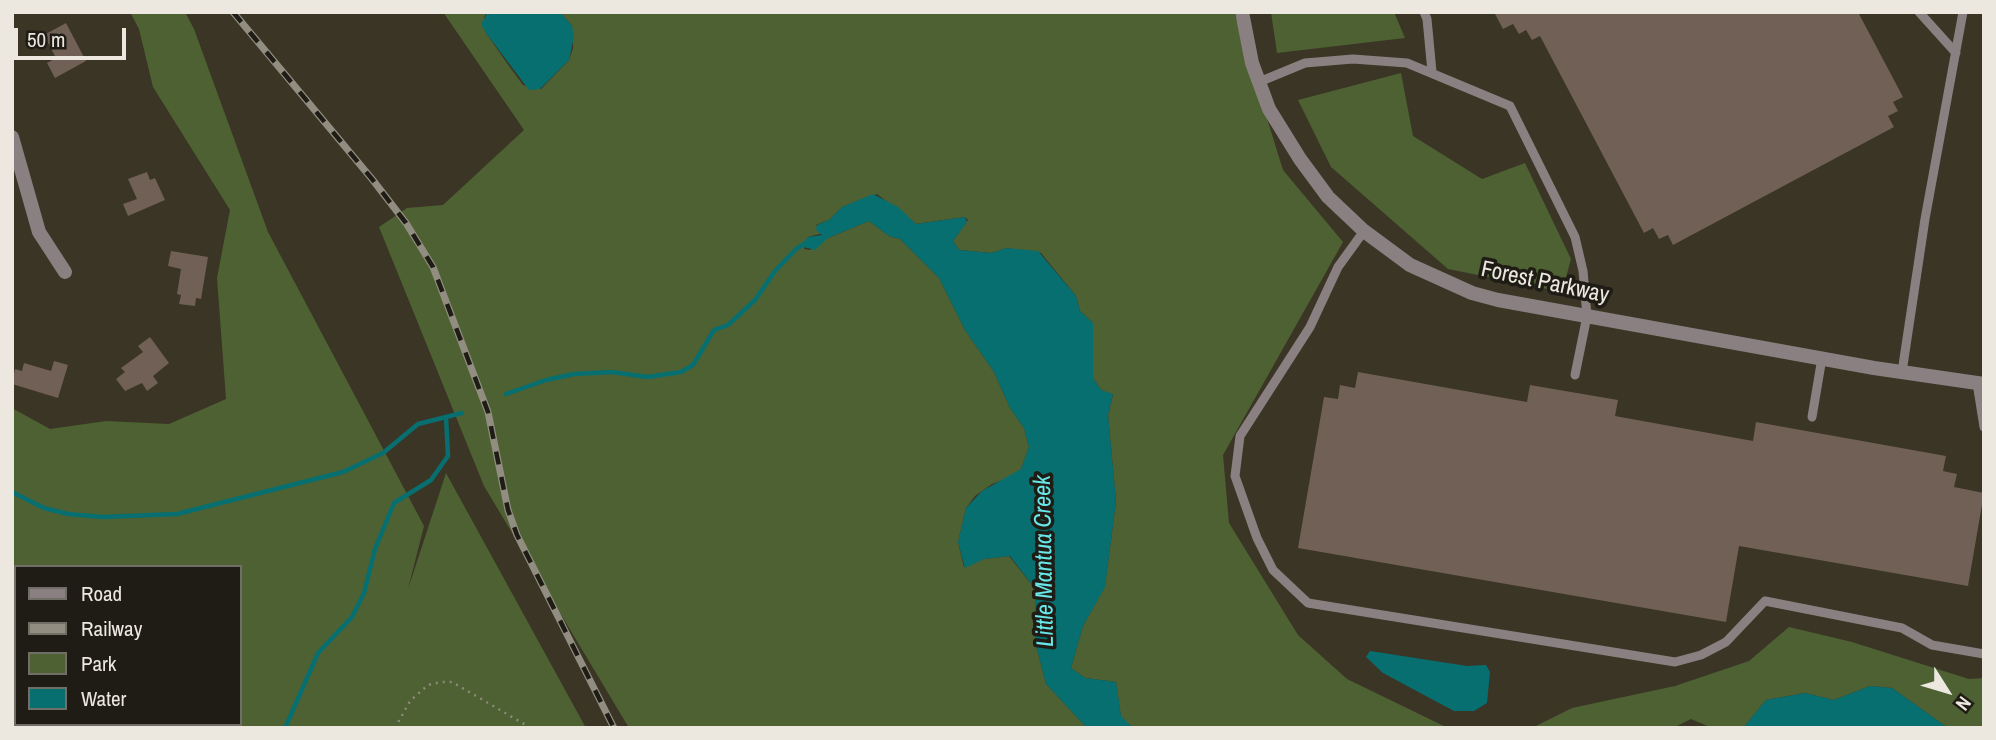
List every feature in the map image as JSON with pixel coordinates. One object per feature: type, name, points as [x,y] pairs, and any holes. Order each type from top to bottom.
[{"type":"street","name":"Forest Parkway","points":[[1242,12],[1259,82],[1269,109],[1300,159],[1328,197],[1364,231],[1410,265],[1472,293],[1587,316],[1980,384]]},
{"type":"street","points":[[12,137],[39,232],[65,272]]},
{"type":"lane","points":[[1424,12],[1432,72]]},
{"type":"lane","points":[[1919,12],[1956,53]]},
{"type":"lane","points":[[1902,372],[1963,12]]},
{"type":"lane","points":[[1259,82],[1305,63],[1353,59],[1407,63],[1510,106],[1575,237],[1583,271],[1587,316],[1575,375]]},
{"type":"lane","points":[[1364,231],[1338,267],[1310,327],[1240,436],[1235,476],[1257,538],[1273,570],[1308,603],[1675,662],[1701,655],[1726,642],[1765,601],[1902,628],[1932,645],[1984,654]]},
{"type":"lane","points":[[1812,417],[1822,358]]},
{"type":"lane","points":[[1980,384],[1984,428]]},
{"type":"path","points":[[395,728],[410,701],[428,685],[452,682],[531,728]]},
{"type":"green space","points":[[130,12],[185,12],[194,29],[268,232],[424,526],[408,589],[446,473],[586,728],[12,728],[12,408],[50,429],[106,421],[169,424],[226,399],[217,278],[230,210],[153,87],[139,29]]},
{"type":"green space","points":[[443,12],[488,12],[484,17],[486,33],[523,85],[541,89],[569,60],[573,48],[572,26],[560,12],[1234,12],[1283,170],[1343,242],[1223,455],[1229,523],[1298,635],[1347,679],[1448,728],[1133,728],[1121,717],[1116,682],[1085,678],[1071,668],[1083,626],[1105,586],[1116,501],[1108,415],[1113,395],[1101,390],[1093,378],[1093,323],[1080,311],[1076,296],[1041,253],[1007,248],[991,253],[959,250],[953,241],[968,220],[965,217],[916,224],[877,194],[842,207],[829,220],[816,225],[823,233],[808,237],[804,249],[810,250],[828,238],[869,221],[889,236],[900,239],[939,278],[965,330],[994,372],[1010,408],[1024,428],[1029,447],[1021,469],[975,496],[966,508],[958,542],[964,567],[984,559],[1009,556],[1036,590],[1035,641],[1046,684],[1087,728],[629,728],[484,486],[379,227],[407,208],[443,205],[524,130]]},
{"type":"green space","points":[[1271,12],[1394,12],[1405,38],[1277,53]]},
{"type":"green space","points":[[1401,73],[1413,136],[1482,179],[1525,163],[1571,259],[1562,292],[1448,269],[1331,167],[1298,100]]},
{"type":"green space","points":[[1789,627],[1852,642],[1969,679],[1984,678],[1984,728],[1948,728],[1892,688],[1870,686],[1834,700],[1805,693],[1766,700],[1743,728],[1712,728],[1691,719],[1673,728],[1532,728],[1572,708],[1675,686],[1749,661]]},
{"type":"water","points":[[488,12],[560,12],[572,26],[574,36],[569,60],[540,89],[529,90],[481,24]]},
{"type":"water","points":[[873,194],[898,207],[916,224],[965,217],[967,222],[953,241],[959,250],[991,253],[1007,248],[1038,251],[1076,296],[1080,311],[1093,323],[1093,378],[1101,390],[1113,394],[1108,415],[1116,501],[1105,587],[1083,626],[1071,668],[1085,678],[1116,682],[1121,716],[1133,728],[1087,728],[1046,684],[1035,641],[1036,590],[1010,556],[984,559],[965,568],[958,542],[966,508],[982,491],[1021,469],[1029,447],[1024,428],[1010,408],[994,372],[965,330],[939,278],[900,239],[889,236],[869,221],[828,238],[815,250],[800,246],[808,237],[822,235],[816,230],[817,225],[829,220],[842,207]]},
{"type":"water","points":[[1370,651],[1467,666],[1486,665],[1490,672],[1487,703],[1474,711],[1454,711],[1383,673],[1366,657]]},
{"type":"water","points":[[1870,686],[1892,688],[1948,728],[1743,728],[1766,700],[1805,693],[1834,700]]},
{"type":"building","points":[[1494,12],[1858,12],[1903,97],[1893,102],[1898,111],[1888,116],[1894,127],[1673,245],[1668,235],[1659,239],[1653,228],[1644,233],[1540,36],[1532,40],[1526,30],[1519,34],[1513,24],[1503,29]]},
{"type":"building","points":[[66,23],[86,61],[55,78],[47,63],[56,58],[44,35]]},
{"type":"building","points":[[147,172],[150,180],[155,178],[165,200],[128,216],[123,204],[137,199],[128,179]]},
{"type":"building","points":[[171,251],[208,257],[201,299],[196,298],[195,306],[179,304],[181,295],[177,294],[181,269],[168,266]]},
{"type":"building","points":[[150,337],[169,363],[153,376],[158,383],[147,391],[142,383],[125,391],[116,379],[125,372],[121,368],[143,352],[138,346]]},
{"type":"building","points":[[54,361],[68,365],[58,398],[12,384],[15,369],[22,371],[24,363],[51,371]]},
{"type":"building","points":[[1358,372],[1527,402],[1530,385],[1618,400],[1615,416],[1753,441],[1756,422],[1946,456],[1943,471],[1957,474],[1954,487],[1984,493],[1968,586],[1739,546],[1726,622],[1298,548],[1324,397],[1338,399],[1340,385],[1355,388]]},
{"type":"waterway","name":"Little Mantua Creek","points":[[506,394],[546,380],[574,374],[612,372],[647,377],[681,372],[693,365],[714,330],[728,325],[755,300],[775,271],[796,249],[806,243]]},
{"type":"waterway","points":[[12,492],[44,508],[68,514],[103,517],[177,514],[343,472],[383,453],[418,424],[462,413]]},
{"type":"waterway","name":"Little Mantua Creek","points":[[285,728],[318,653],[352,617],[364,593],[375,549],[394,503],[431,480],[448,456],[446,417]]},
{"type":"railway","points":[[233,12],[372,179],[406,223],[433,267],[488,412],[508,510],[517,535],[614,728]]}]
